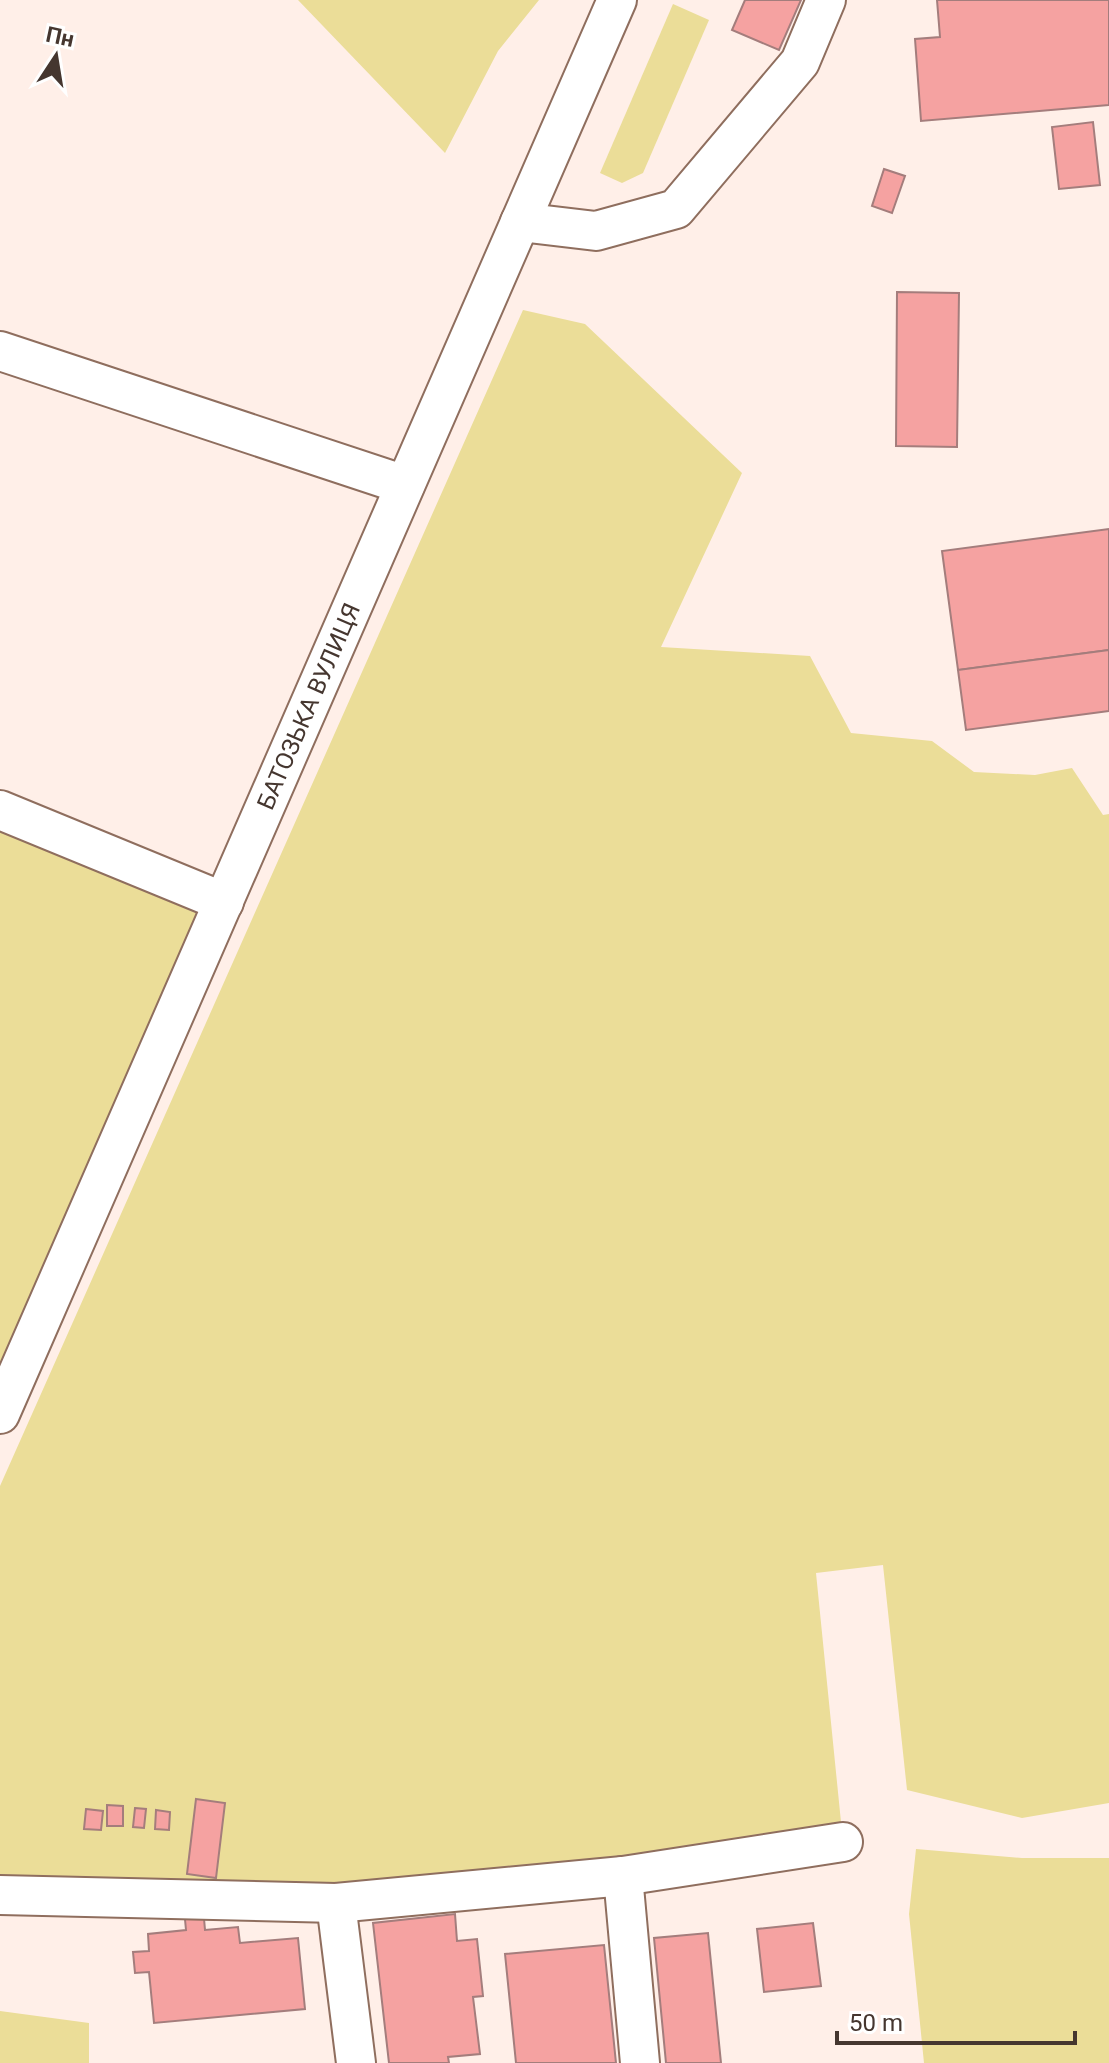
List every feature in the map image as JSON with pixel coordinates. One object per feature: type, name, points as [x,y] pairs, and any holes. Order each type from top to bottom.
[{"type":"street","name":"БАТОЗЬКА ВУЛИЦЯ","points":[[0,1414],[617,0]]},
{"type":"street","points":[[520,222],[596,231],[676,209],[800,62],[826,0]]},
{"type":"street","points":[[0,351],[405,485]]},
{"type":"street","points":[[0,810],[224,902]]},
{"type":"street","points":[[0,1895],[336,1903],[623,1876],[843,1842]]},
{"type":"street","points":[[623,1876],[640,2063]]},
{"type":"street","points":[[336,1903],[356,2063]]},
{"type":"shaded area","points":[[298,0],[539,0],[498,51],[445,153]]},
{"type":"shaded area","points":[[673,4],[709,20],[643,173],[622,183],[600,173]]},
{"type":"shaded area","points":[[523,310],[585,324],[742,473],[661,647],[810,656],[851,733],[932,741],[974,772],[1035,775],[1072,768],[1103,815],[1109,814],[1109,1803],[1022,1818],[907,1790],[883,1565],[816,1573],[843,1842],[623,1876],[0,1895],[0,1486]]},
{"type":"shaded area","points":[[0,810],[224,902],[0,1414]]},
{"type":"shaded area","points":[[916,1849],[1022,1858],[1109,1858],[1109,2063],[924,2063],[909,1914]]},
{"type":"shaded area","points":[[0,2011],[89,2023],[89,2063],[0,2063]]},
{"type":"building","points":[[745,0],[801,0],[779,50],[732,30]]},
{"type":"building","points":[[937,0],[1109,0],[1109,105],[921,121],[915,39],[940,37]]},
{"type":"building","points":[[1093,122],[1100,185],[1059,189],[1052,127]]},
{"type":"building","points":[[884,169],[905,176],[892,213],[872,206]]},
{"type":"building","points":[[897,292],[959,293],[957,447],[896,446]]},
{"type":"building","points":[[1109,529],[1109,650],[958,670],[942,551]]},
{"type":"building","points":[[1109,650],[1109,711],[966,730],[958,670]]},
{"type":"building","points":[[196,1799],[225,1803],[216,1878],[187,1874]]},
{"type":"building","points":[[107,1805],[123,1806],[123,1826],[107,1826]]},
{"type":"building","points":[[135,1808],[146,1809],[144,1828],[133,1827]]},
{"type":"building","points":[[86,1809],[103,1811],[101,1830],[84,1829]]},
{"type":"building","points":[[156,1810],[170,1812],[169,1830],[155,1829]]},
{"type":"building","points":[[203,1907],[205,1930],[238,1927],[240,1943],[298,1938],[305,2009],[154,2023],[149,1972],[135,1973],[133,1952],[149,1951],[148,1934],[186,1930],[184,1909]]},
{"type":"building","points":[[455,1914],[457,1941],[477,1939],[483,1996],[473,1997],[480,2054],[448,2057],[449,2063],[389,2063],[373,1923]]},
{"type":"building","points":[[813,1923],[821,1986],[764,1992],[757,1929]]},
{"type":"building","points":[[708,1933],[721,2063],[666,2063],[654,1938]]},
{"type":"building","points":[[604,1945],[616,2063],[516,2063],[505,1954]]}]
